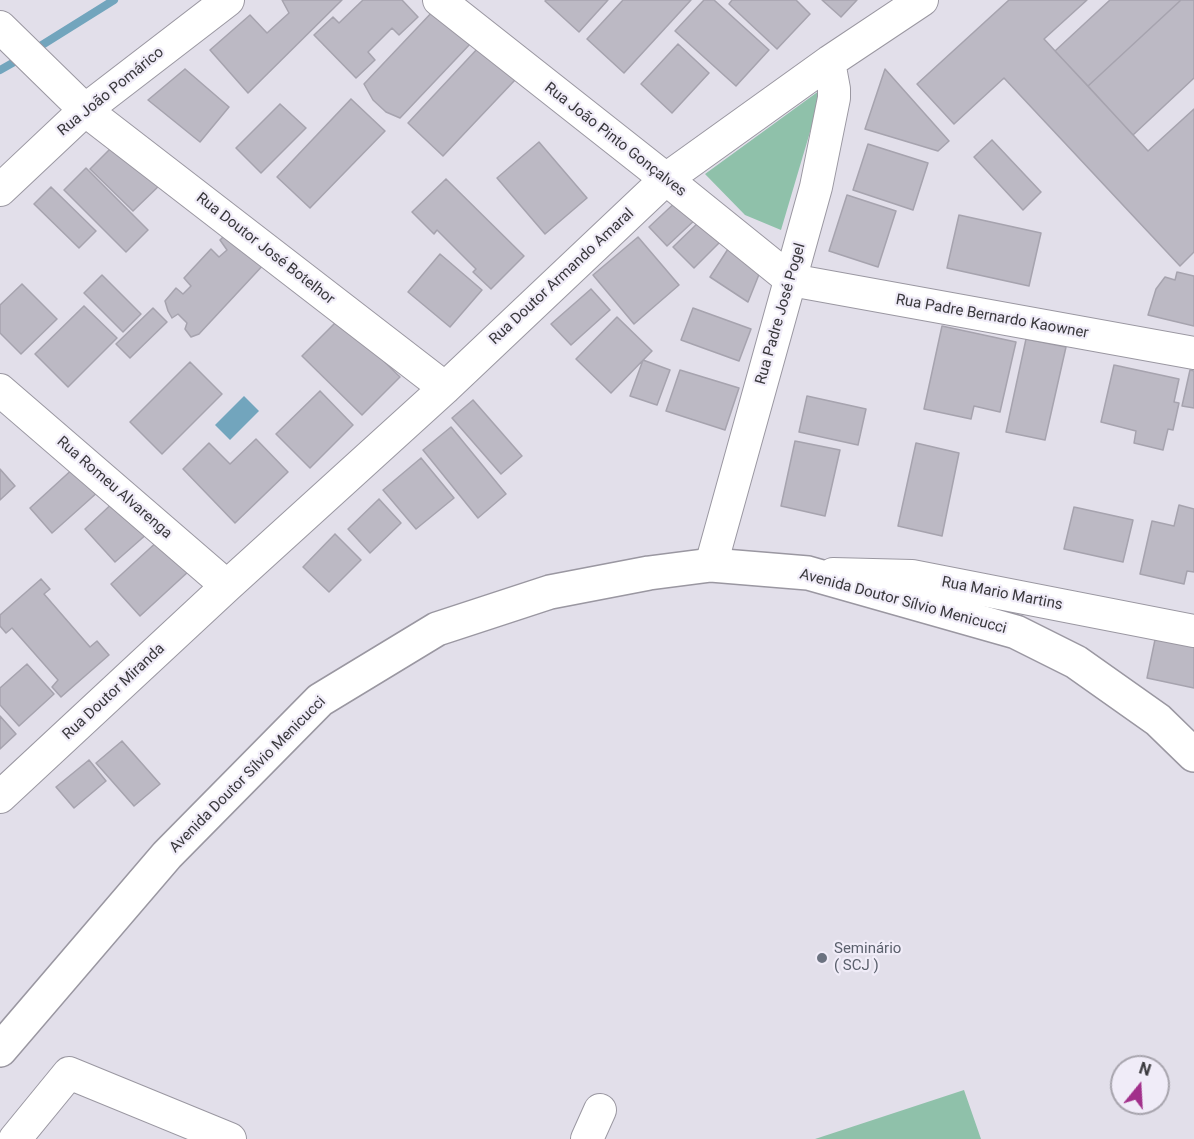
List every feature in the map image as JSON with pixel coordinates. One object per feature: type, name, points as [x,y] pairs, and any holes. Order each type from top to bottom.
[{"type":"main road","name":"Avenida Doutor Sílvio Menicucci","points":[[0,1050],[167,855],[320,700],[437,628],[550,592],[649,573],[711,565],[808,573],[1016,632],[1076,662],[1158,720],[1194,755]]},
{"type":"street","name":"Rua João Pomárico","points":[[0,190],[84,110],[228,0]]},
{"type":"street","name":"Rua João Pinto Gonçalves","points":[[439,0],[791,280]]},
{"type":"street","name":"Rua Doutor Armando Amaral","points":[[227,586],[445,388],[666,179],[915,2]]},
{"type":"street","name":"Rua Doutor José Botelhor","points":[[0,27],[84,110],[445,388]]},
{"type":"street","name":"Rua Padre José Pogel","points":[[711,565],[816,187],[834,98],[829,62]]},
{"type":"street","name":"Rua Padre Bernardo Kaowner","points":[[791,280],[1194,353]]},
{"type":"street","name":"Rua Romeu Alvarenga","points":[[2,396],[227,586]]},
{"type":"street","name":"Rua Mario Martins","points":[[808,573],[912,576],[1194,631]]},
{"type":"street","name":"Rua Doutor Miranda","points":[[0,798],[227,586]]},
{"type":"street","points":[[15,1139],[69,1073],[230,1139]]},
{"type":"street","points":[[587,1139],[600,1110]]},
{"type":"green space","points":[[823,88],[781,230],[745,215],[705,174]]},
{"type":"green space","points":[[964,1090],[981,1139],[815,1139]]},
{"type":"water","points":[[244,396],[259,411],[230,440],[215,425]]},
{"type":"building","points":[[282,0],[342,0],[248,93],[210,50],[250,15],[267,33],[289,13]]},
{"type":"building","points":[[363,0],[402,0],[418,17],[399,35],[392,28],[368,52],[375,60],[356,78],[314,35],[333,17],[339,23]]},
{"type":"building","points":[[546,0],[608,0],[579,32]]},
{"type":"building","points":[[623,0],[691,0],[624,73],[587,39]]},
{"type":"building","points":[[704,0],[714,0],[769,50],[736,86],[675,31]]},
{"type":"building","points":[[732,0],[796,0],[810,14],[777,49],[729,4]]},
{"type":"building","points":[[822,0],[857,0],[841,17]]},
{"type":"building","points":[[1009,0],[1087,0],[1044,39],[1148,151],[1194,109],[1194,252],[1180,266],[1004,78],[954,124],[917,84]]},
{"type":"building","points":[[1110,0],[1181,0],[1088,86],[1055,51]]},
{"type":"building","points":[[1181,0],[1194,0],[1194,78],[1133,135],[1088,86]]},
{"type":"building","points":[[435,9],[472,42],[400,118],[386,112],[373,100],[364,84]]},
{"type":"building","points":[[678,44],[709,73],[672,113],[641,84]]},
{"type":"building","points":[[479,47],[515,80],[443,156],[408,123]]},
{"type":"building","points":[[185,69],[229,107],[200,142],[148,100]]},
{"type":"building","points":[[885,69],[949,141],[938,151],[865,129]]},
{"type":"building","points":[[351,99],[385,131],[310,208],[277,177]]},
{"type":"building","points":[[280,104],[306,128],[261,173],[236,148]]},
{"type":"building","points":[[120,139],[163,182],[133,211],[90,169]]},
{"type":"building","points":[[992,140],[1041,192],[1023,210],[974,157]]},
{"type":"building","points":[[539,142],[587,198],[545,234],[497,178]]},
{"type":"building","points":[[868,144],[928,163],[913,210],[853,190]]},
{"type":"building","points":[[86,168],[148,230],[126,252],[64,190]]},
{"type":"building","points":[[446,179],[524,256],[491,289],[473,272],[476,269],[437,230],[434,234],[412,212]]},
{"type":"building","points":[[51,187],[96,231],[79,248],[34,204]]},
{"type":"building","points":[[847,195],[896,211],[878,267],[829,251]]},
{"type":"building","points":[[679,199],[697,218],[667,246],[649,227]]},
{"type":"building","points":[[959,215],[1041,233],[1029,286],[947,268]]},
{"type":"building","points":[[703,218],[723,239],[694,268],[673,247]]},
{"type":"building","points":[[231,229],[266,262],[199,334],[191,337],[185,329],[187,323],[178,314],[172,318],[165,301],[176,288],[183,294],[191,286],[184,278],[211,249],[219,257],[227,250],[220,240]]},
{"type":"building","points":[[638,237],[679,285],[634,324],[593,275]]},
{"type":"building","points":[[728,249],[760,272],[748,302],[710,277]]},
{"type":"building","points":[[440,254],[482,290],[450,327],[408,292]]},
{"type":"building","points":[[1177,272],[1194,276],[1194,326],[1148,315],[1156,289],[1165,277],[1175,280]]},
{"type":"building","points":[[102,275],[141,314],[123,332],[84,293]]},
{"type":"building","points":[[22,284],[57,319],[21,354],[0,333],[0,305]]},
{"type":"building","points":[[591,289],[610,310],[571,345],[551,324]]},
{"type":"building","points":[[84,306],[117,338],[68,387],[35,354]]},
{"type":"building","points":[[153,308],[167,322],[130,358],[116,344]]},
{"type":"building","points":[[693,308],[751,329],[739,361],[681,340]]},
{"type":"building","points":[[617,317],[652,351],[611,393],[576,359]]},
{"type":"building","points":[[340,318],[400,377],[362,415],[302,356]]},
{"type":"building","points":[[942,326],[1016,342],[1000,412],[974,406],[971,419],[924,409]]},
{"type":"building","points":[[1026,339],[1066,347],[1045,440],[1006,432]]},
{"type":"building","points":[[643,360],[670,370],[657,405],[630,396]]},
{"type":"building","points":[[190,362],[222,394],[162,454],[130,422]]},
{"type":"building","points":[[1114,365],[1179,379],[1174,402],[1179,403],[1173,430],[1168,429],[1163,450],[1134,443],[1136,431],[1101,422]]},
{"type":"building","points":[[680,370],[739,388],[725,430],[666,411]]},
{"type":"building","points":[[1190,370],[1194,371],[1194,408],[1182,406]]},
{"type":"building","points":[[320,391],[353,425],[310,468],[276,434]]},
{"type":"building","points":[[807,396],[866,409],[858,445],[799,432]]},
{"type":"building","points":[[473,400],[522,456],[501,474],[452,418]]},
{"type":"building","points":[[451,427],[506,494],[478,518],[423,450]]},
{"type":"building","points":[[256,439],[288,472],[235,523],[183,469],[209,443],[230,464]]},
{"type":"building","points":[[795,441],[840,450],[825,516],[781,506]]},
{"type":"building","points":[[916,443],[959,453],[942,536],[898,526]]},
{"type":"building","points":[[421,458],[454,498],[416,529],[383,490]]},
{"type":"building","points":[[76,466],[99,491],[52,533],[30,508]]},
{"type":"building","points":[[0,469],[15,486],[0,500]]},
{"type":"building","points":[[117,499],[148,533],[115,562],[85,529]]},
{"type":"building","points":[[379,499],[401,523],[370,553],[348,529]]},
{"type":"building","points":[[1179,505],[1194,509],[1194,572],[1187,571],[1184,584],[1140,574],[1152,521],[1174,526]]},
{"type":"building","points":[[1074,507],[1133,520],[1123,562],[1064,549]]},
{"type":"building","points":[[335,534],[361,560],[329,592],[303,567]]},
{"type":"building","points":[[160,539],[189,571],[140,616],[111,584]]},
{"type":"building","points":[[41,579],[50,589],[44,594],[90,647],[97,641],[109,655],[61,697],[52,687],[58,680],[12,628],[6,633],[0,626],[0,615]]},
{"type":"building","points":[[1156,635],[1194,643],[1194,688],[1147,678]]},
{"type":"building","points":[[27,664],[54,694],[19,726],[0,705],[0,688]]},
{"type":"building","points":[[0,716],[16,734],[0,749]]},
{"type":"building","points":[[122,741],[160,784],[134,806],[96,763]]},
{"type":"building","points":[[89,760],[106,781],[74,808],[56,787]]},
{"type":"waterway","points":[[34,50],[114,0]]},
{"type":"waterway","points":[[0,70],[23,57]]},
{"type":"place","name":"Seminário ( SCJ )","points":[[822,958]]}]
